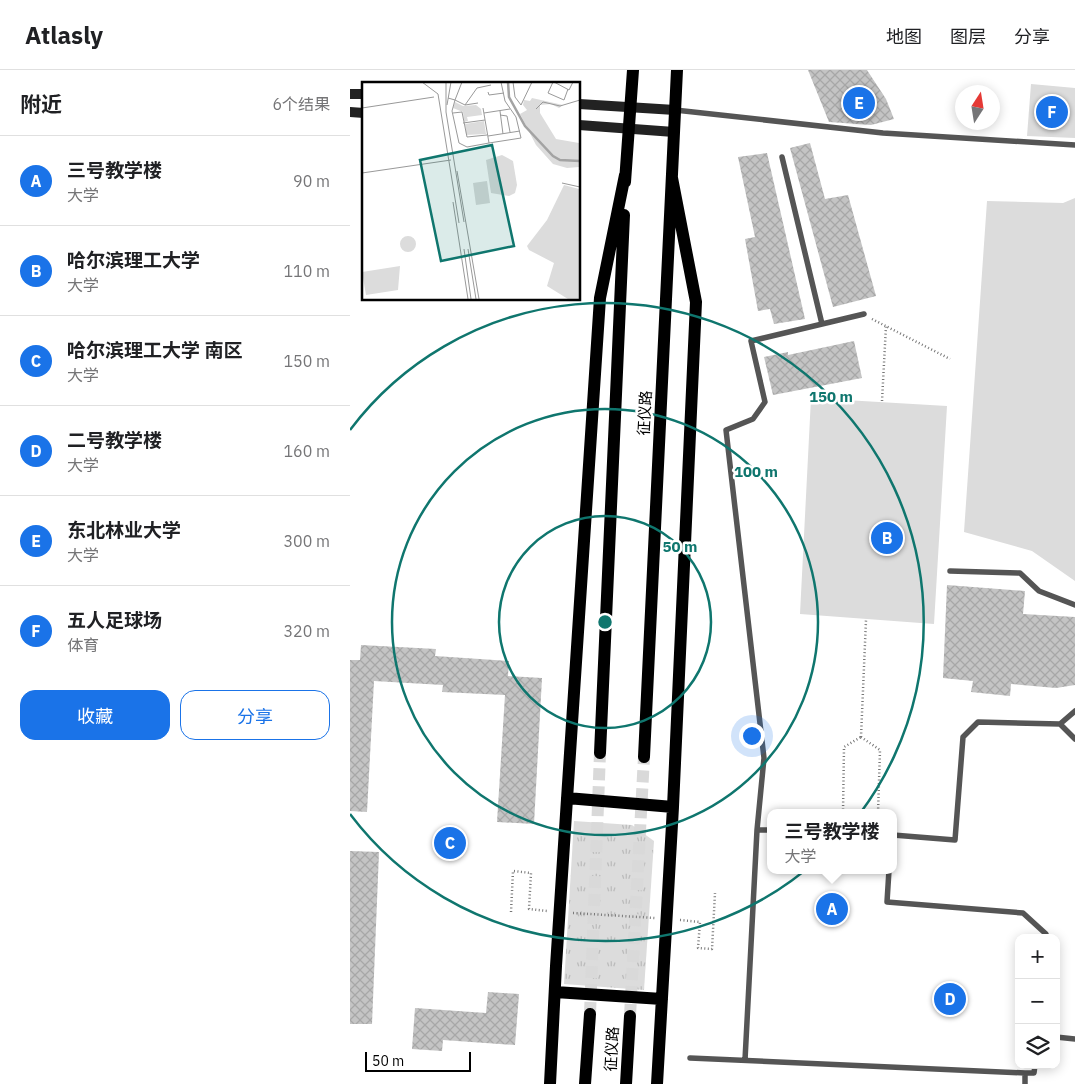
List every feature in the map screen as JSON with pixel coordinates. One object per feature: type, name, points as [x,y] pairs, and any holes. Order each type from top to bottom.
[{"type":"main road","points":[[600,753],[625,175],[633,70]]},
{"type":"main road","name":"征仪路","points":[[644,757],[677,70]]},
{"type":"main road","points":[[580,104],[675,110]]},
{"type":"main road","points":[[580,125],[674,132]]},
{"type":"main road","points":[[550,1084],[600,298],[625,175]]},
{"type":"main road","points":[[657,1084],[673,806],[696,302],[672,178]]},
{"type":"main road","points":[[567,798],[673,806]]},
{"type":"main road","points":[[555,992],[662,999]]},
{"type":"main road","points":[[585,1084],[590,1014]]},
{"type":"main road","name":"征仪路","points":[[626,1084],[630,1016]]},
{"type":"lane","points":[[675,110],[883,133],[1075,145]]},
{"type":"lane","points":[[782,157],[822,324]]},
{"type":"lane","points":[[744,1060],[757,830],[764,758],[726,430],[753,419],[765,402],[751,341],[864,314]]},
{"type":"lane","points":[[950,571],[1020,573],[1039,591],[1075,605]]},
{"type":"lane","points":[[897,835],[954,840],[963,737],[978,722],[1060,724],[1075,711]]},
{"type":"lane","points":[[1060,724],[1075,739]]},
{"type":"lane","points":[[757,830],[767,830]]},
{"type":"lane","points":[[889,874],[887,902],[1023,912],[1046,934]]},
{"type":"lane","points":[[1060,1038],[1075,1039]]},
{"type":"lane","points":[[690,1058],[1025,1073],[1034,1073],[1034,1069]]},
{"type":"lane","points":[[1025,1073],[1025,1084]]},
{"type":"path","points":[[864,314],[950,359]]},
{"type":"path","points":[[882,401],[886,326]]},
{"type":"path","points":[[861,737],[866,620]]},
{"type":"path","points":[[843,809],[844,748],[861,737]]},
{"type":"path","points":[[861,737],[880,750],[878,809]]},
{"type":"path","points":[[510,912],[513,871],[531,873],[529,910],[548,911]]},
{"type":"path","points":[[672,920],[700,922],[698,948],[712,949],[715,893]]},
{"type":"path","points":[[567,912],[662,919]]},
{"type":"green space","points":[[1031,84],[1075,88],[1075,138],[1027,136]]},
{"type":"green space","points":[[1075,198],[1075,581],[1032,551],[964,532],[987,201],[1063,203]]},
{"type":"green space","points":[[811,398],[947,406],[934,624],[800,614]]},
{"type":"green space","points":[[574,821],[632,825],[654,841],[644,990],[564,984]]},
{"type":"building","points":[[808,70],[867,70],[886,99],[894,119],[871,125],[829,122]]},
{"type":"building","points":[[810,143],[825,199],[848,195],[876,296],[833,307],[790,148]]},
{"type":"building","points":[[767,153],[805,319],[774,324],[770,309],[758,311],[745,239],[755,237],[738,157]]},
{"type":"building","points":[[854,341],[862,378],[773,395],[764,357],[788,352],[788,355]]},
{"type":"building","points":[[947,585],[1025,591],[1023,614],[1075,617],[1075,685],[1056,688],[1011,684],[1010,696],[971,692],[973,681],[943,678]]},
{"type":"building","points":[[361,645],[436,649],[435,656],[509,661],[508,676],[542,678],[534,824],[497,822],[505,695],[442,692],[443,685],[374,681],[367,812],[350,811],[350,660],[360,660]]},
{"type":"building","points":[[350,851],[379,852],[372,1024],[350,1024]]},
{"type":"building","points":[[488,992],[519,994],[515,1045],[443,1040],[442,1051],[412,1049],[415,1008],[486,1013]]},
{"type":"tunnel","points":[[590,1014],[600,753]]},
{"type":"tunnel","points":[[630,1016],[644,757]]},
{"type":"place","name":"东北林业大学","points":[[859,103]]},
{"type":"place","name":"五人足球场","points":[[1052,112]]},
{"type":"place","name":"哈尔滨理工大学","points":[[887,538]]},
{"type":"place","name":"哈尔滨理工大学 南区","points":[[450,843]]},
{"type":"place","name":"三号教学楼","points":[[832,909]]},
{"type":"place","name":"二号教学楼","points":[[950,999]]}]
